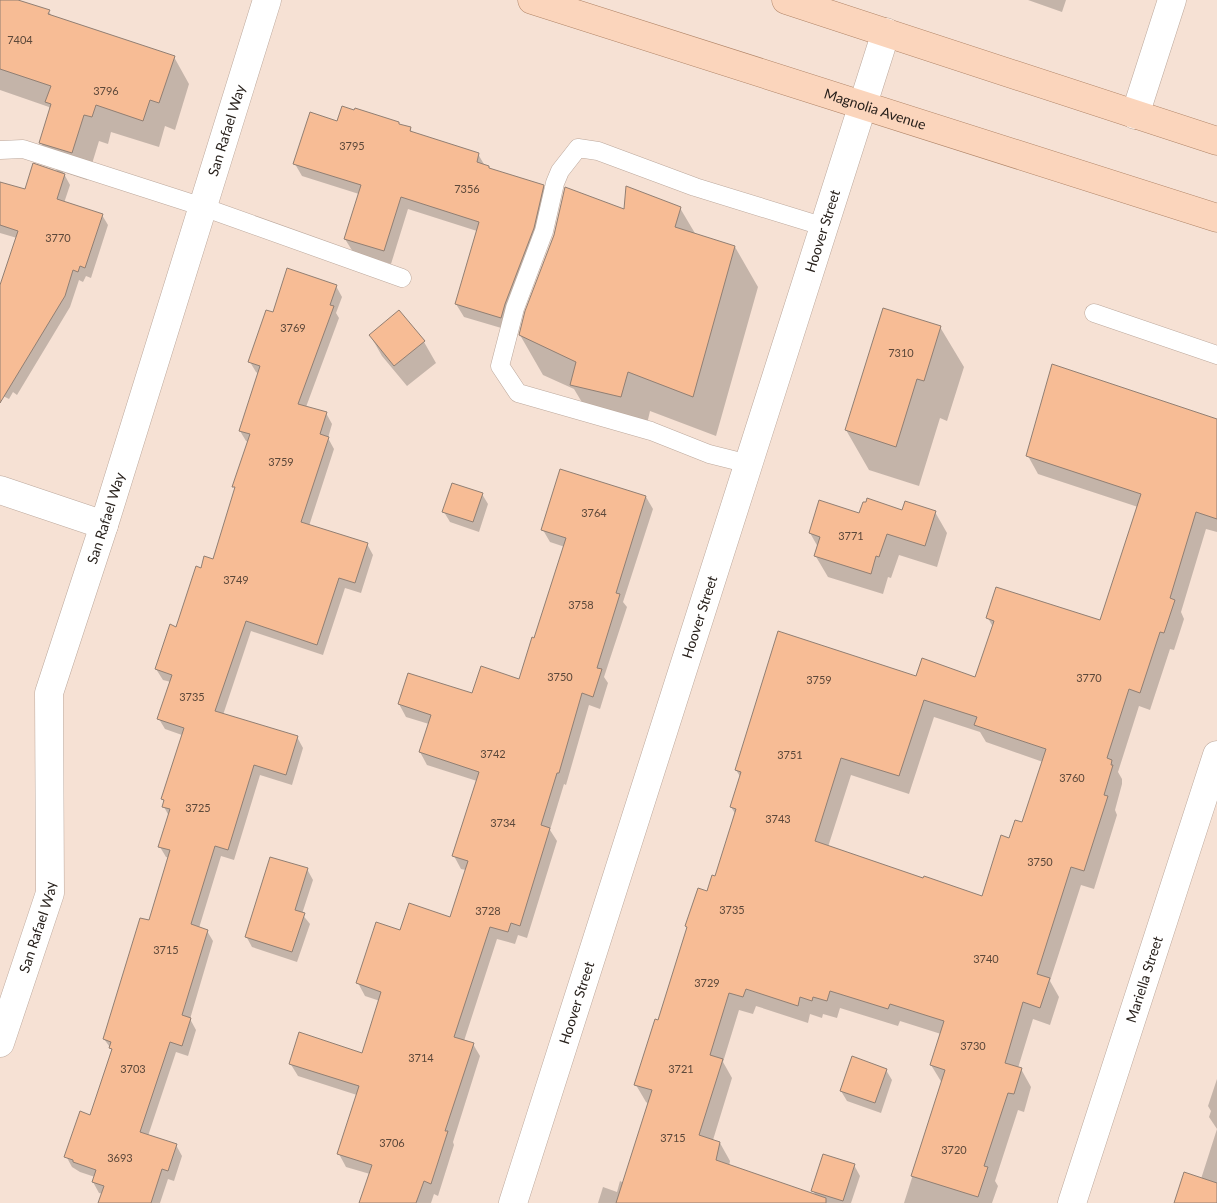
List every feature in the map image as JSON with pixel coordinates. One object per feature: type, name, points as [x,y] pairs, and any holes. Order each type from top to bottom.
[{"type":"main road","name":"Magnolia Avenue","points":[[532,0],[864,104],[1217,218]]},
{"type":"main road","points":[[786,0],[1217,141]]},
{"type":"street","name":"San Rafael Way","points":[[0,1043],[50,893],[49,693],[104,525],[267,0]]},
{"type":"street","points":[[1135,115],[1172,0]]},
{"type":"street","name":"Hoover Street","points":[[513,1203],[886,32]]},
{"type":"street","points":[[0,490],[104,525]]},
{"type":"street","name":"Mariella Street","points":[[1072,1203],[1217,755]]},
{"type":"lane","points":[[749,464],[709,454],[651,431],[518,393],[500,366],[515,308],[544,231],[560,171],[578,148],[598,151],[696,187],[825,227]]},
{"type":"lane","points":[[0,150],[23,149],[203,207],[402,278]]},
{"type":"lane","points":[[1094,313],[1217,355]]},
{"type":"building","points":[[0,0],[18,0],[50,10],[48,14],[175,56],[159,103],[150,100],[143,121],[96,105],[92,117],[84,115],[72,153],[39,143],[51,104],[45,102],[51,86],[0,69]]},
{"type":"building","points":[[342,106],[354,110],[355,108],[399,122],[399,124],[411,127],[410,131],[479,153],[477,162],[489,166],[489,168],[544,185],[534,228],[501,318],[455,304],[479,222],[401,197],[384,251],[344,239],[361,185],[293,164],[310,112],[337,121]]},
{"type":"building","points":[[33,163],[65,174],[57,199],[103,214],[85,268],[80,266],[78,272],[73,270],[65,296],[0,403],[0,285],[18,231],[0,225],[0,182],[25,189]]},
{"type":"building","points":[[626,186],[681,207],[675,227],[735,246],[693,397],[628,372],[621,397],[570,385],[576,362],[519,335],[525,311],[554,235],[565,187],[624,209]]},
{"type":"building","points":[[287,268],[337,285],[330,305],[334,306],[298,404],[327,412],[320,434],[329,437],[301,522],[368,543],[355,583],[339,578],[317,645],[246,621],[215,711],[298,736],[286,775],[254,765],[228,850],[215,846],[191,924],[208,930],[182,1015],[191,1018],[182,1046],[170,1042],[140,1132],[177,1144],[168,1171],[162,1169],[151,1203],[98,1203],[104,1186],[92,1182],[96,1170],[64,1157],[80,1111],[90,1115],[112,1049],[109,1048],[111,1042],[103,1039],[140,918],[149,920],[170,850],[158,847],[170,809],[162,807],[164,800],[161,799],[184,728],[157,719],[172,675],[155,669],[170,624],[176,627],[196,566],[201,568],[204,556],[213,559],[235,487],[232,487],[250,434],[239,431],[260,366],[248,362],[266,310],[273,312]]},
{"type":"building","points":[[883,308],[941,326],[924,381],[917,379],[896,447],[845,430]]},
{"type":"building","points":[[399,310],[425,341],[394,366],[369,335]]},
{"type":"building","points":[[1052,364],[1217,419],[1217,519],[1196,512],[1170,598],[1175,600],[1164,633],[1160,632],[1140,693],[1129,689],[1107,758],[1112,760],[1111,765],[1113,765],[1104,795],[1108,796],[1084,871],[1071,867],[1037,974],[1050,978],[1040,1008],[1023,1002],[1005,1063],[1022,1068],[1014,1094],[1008,1093],[984,1166],[988,1167],[978,1197],[911,1176],[945,1070],[930,1065],[944,1021],[890,1004],[888,1009],[830,991],[827,1001],[813,997],[812,1001],[800,997],[798,1006],[746,989],[743,997],[729,993],[710,1055],[723,1059],[699,1135],[720,1142],[716,1160],[826,1198],[826,1203],[616,1203],[652,1090],[634,1085],[655,1019],[658,1020],[698,888],[707,891],[712,875],[715,876],[736,809],[730,807],[741,772],[735,770],[778,631],[916,676],[922,658],[975,677],[994,621],[986,618],[996,587],[1100,620],[1141,494],[1026,456]],"holes":[[[924,700],[977,717],[974,725],[1046,749],[1022,822],[1015,820],[1009,838],[1001,835],[982,896],[815,841],[841,758],[899,776]]]},
{"type":"building","points":[[560,469],[646,496],[616,593],[620,594],[597,668],[602,669],[593,697],[582,693],[559,773],[557,773],[541,825],[550,828],[520,926],[511,923],[508,932],[490,927],[454,1037],[474,1043],[445,1131],[448,1131],[431,1184],[424,1181],[416,1203],[359,1203],[372,1165],[337,1154],[359,1086],[289,1064],[299,1032],[362,1053],[381,992],[356,983],[376,922],[400,930],[409,903],[450,917],[468,861],[452,856],[479,772],[419,752],[431,715],[398,704],[408,673],[472,693],[481,666],[519,679],[566,538],[541,530]]},
{"type":"building","points":[[452,483],[483,493],[473,522],[442,512]]},
{"type":"building","points":[[867,498],[902,510],[905,501],[936,511],[925,546],[887,534],[879,557],[876,556],[871,574],[814,556],[820,537],[809,533],[819,500],[859,513],[863,502],[866,502]]},
{"type":"building","points":[[270,857],[308,868],[295,910],[305,913],[292,952],[245,937]]},
{"type":"building","points":[[852,1056],[887,1069],[875,1103],[840,1091]]},
{"type":"building","points":[[823,1154],[855,1164],[843,1201],[811,1191]]},
{"type":"building","points":[[1184,1172],[1217,1183],[1217,1203],[1174,1203]]}]
